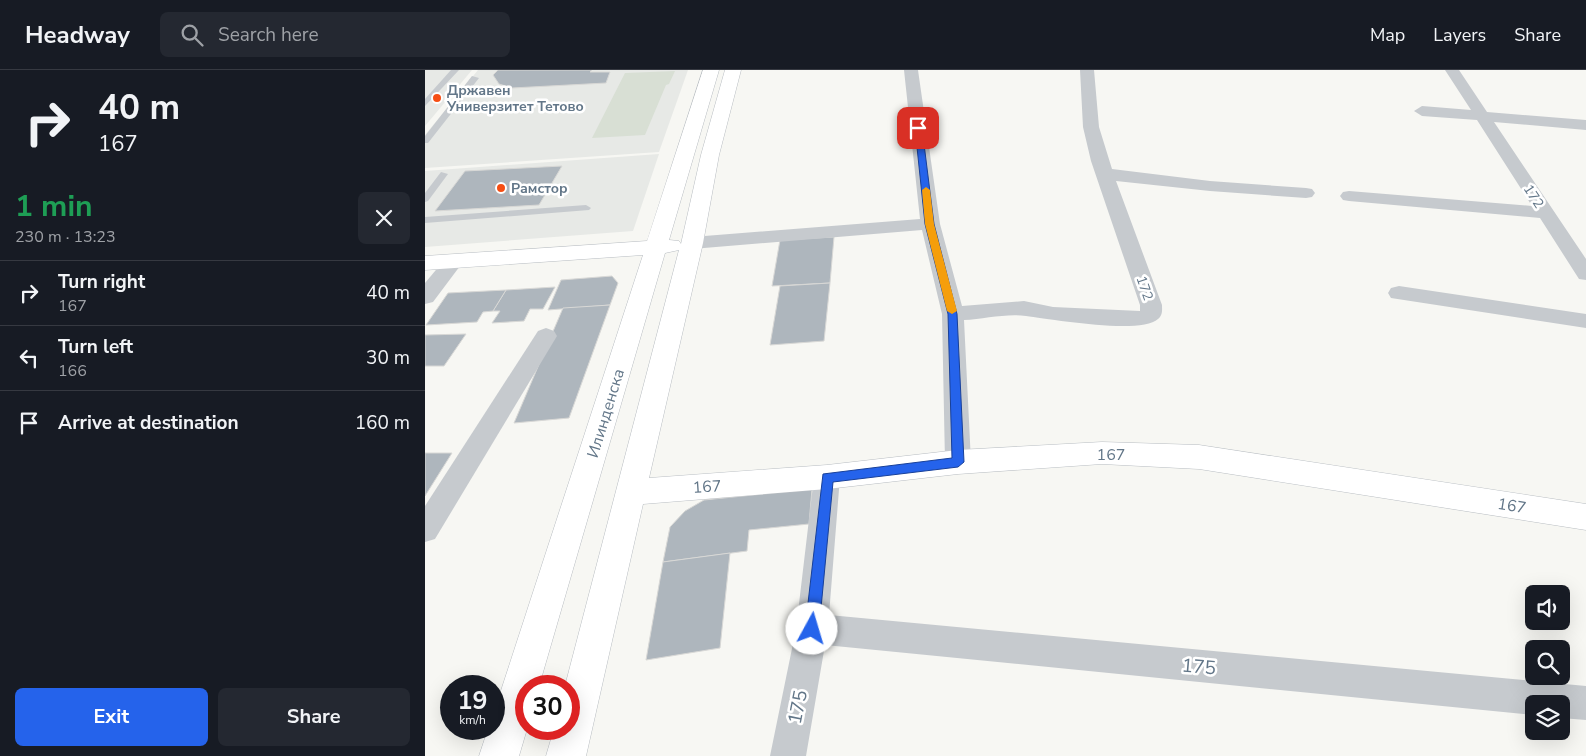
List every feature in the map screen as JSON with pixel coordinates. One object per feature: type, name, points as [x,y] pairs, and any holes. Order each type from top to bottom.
[{"type":"street","name":"Илинденска","points":[[499,756],[711,70]]},
{"type":"street","points":[[566,756],[692,243],[710,155],[733,70]]},
{"type":"street","points":[[911,70],[930,224],[953,314],[958,462]]},
{"type":"street","name":"172","points":[[953,314],[1024,308],[1053,314],[1142,319],[1151,314],[1151,305],[1105,174],[1091,127],[1087,70]]},
{"type":"street","name":"172","points":[[1452,70],[1586,274]]},
{"type":"street","points":[[1422,111],[1586,126]]},
{"type":"street","points":[[1105,174],[1210,186],[1306,193]]},
{"type":"street","points":[[1349,196],[1546,213]]},
{"type":"street","points":[[425,263],[655,249],[692,243],[930,224]]},
{"type":"street","points":[[425,298],[453,262]]},
{"type":"street","points":[[1399,293],[1586,321]]},
{"type":"street","points":[[425,530],[545,336]]},
{"type":"street","name":"167","points":[[632,492],[827,477],[958,462],[1103,453],[1199,457],[1586,517]]},
{"type":"street","name":"175","points":[[788,756],[812,629],[827,477]]},
{"type":"street","name":"175","points":[[812,629],[1586,703]]},
{"type":"lane","points":[[425,104],[455,70]]},
{"type":"lane","points":[[425,141],[475,78]]},
{"type":"lane","points":[[425,199],[444,174]]},
{"type":"lane","points":[[425,220],[586,208]]},
{"type":"shaded area","name":"Државен Универзитет Тетово","points":[[425,70],[472,70],[425,126]]},
{"type":"shaded area","points":[[478,70],[688,70],[659,152],[425,168],[425,135]]},
{"type":"shaded area","points":[[675,71],[669,84],[666,85],[645,135],[592,138],[625,73]]},
{"type":"shaded area","points":[[659,154],[633,231],[425,247],[425,171]]},
{"type":"building","points":[[498,70],[592,70],[590,72],[610,72],[606,83],[512,88],[499,84],[493,75]]},
{"type":"building","name":"Рамстор","points":[[562,166],[539,205],[435,211],[465,171]]},
{"type":"building","points":[[834,237],[830,283],[772,286],[780,240]]},
{"type":"building","points":[[612,276],[618,283],[610,305],[548,310],[561,280]]},
{"type":"building","points":[[830,283],[824,341],[770,345],[780,286]]},
{"type":"building","points":[[555,287],[543,309],[530,309],[524,321],[492,323],[500,311],[493,311],[506,290]]},
{"type":"building","points":[[506,290],[493,311],[483,312],[477,322],[426,325],[448,293]]},
{"type":"building","points":[[610,305],[569,418],[514,423],[563,308]]},
{"type":"building","points":[[466,334],[444,366],[425,366],[425,335]]},
{"type":"building","points":[[425,453],[452,453],[425,496]]},
{"type":"building","points":[[812,489],[809,524],[749,530],[747,551],[663,562],[670,527],[685,511],[704,500]]},
{"type":"building","points":[[730,553],[720,648],[646,660],[663,562]]},
{"type":"slow traffic","points":[[926,190],[930,224],[952,311]]},
{"type":"place","name":"Државен Универзитет Тетово","points":[[437,98]]},
{"type":"place","name":"Рамстор","points":[[501,188]]},
{"type":"route","points":[[812,629],[827,477],[958,462],[953,314],[930,224],[918,128]]}]
